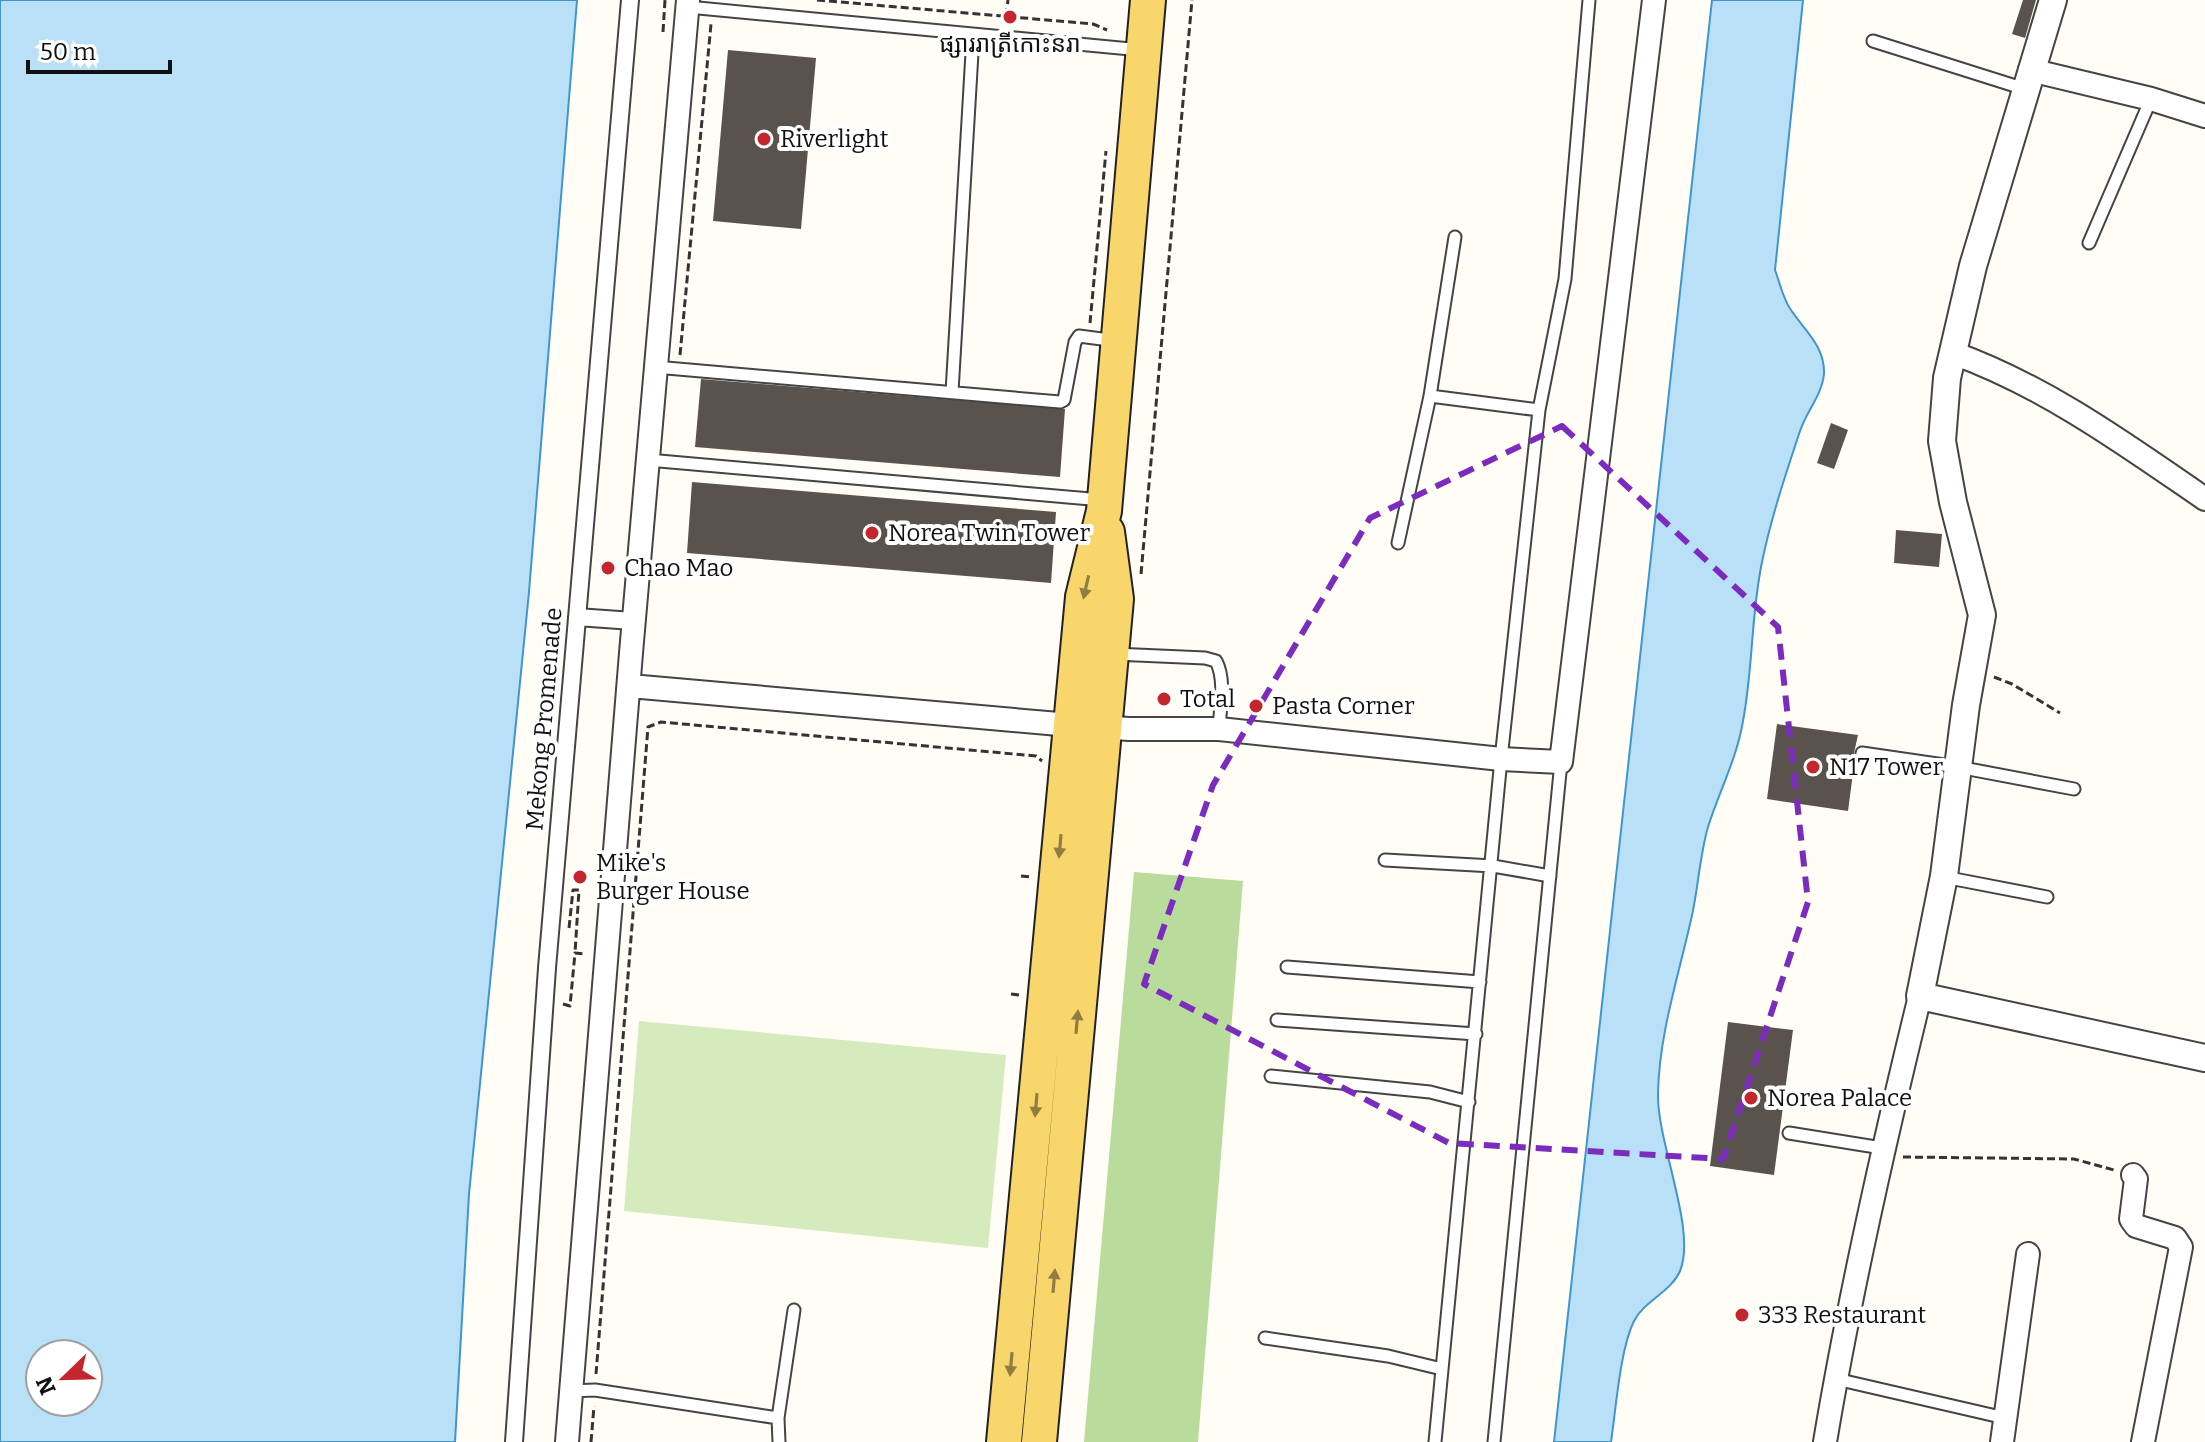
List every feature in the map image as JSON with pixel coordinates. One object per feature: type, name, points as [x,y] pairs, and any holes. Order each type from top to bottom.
[{"type":"main road","points":[[1004,1442],[1087,726],[1111,653],[1116,599],[1105,506],[1104,339],[1130,49],[1148,0]]},
{"type":"main road","points":[[1039,1442],[1087,726],[1083,597],[1105,506]]},
{"type":"street","name":"Mekong Promenade","points":[[514,1442],[551,927],[630,0]]},
{"type":"street","points":[[630,686],[1087,726],[1219,729],[1501,759],[1561,762],[1654,0]]},
{"type":"street","points":[[1825,1442],[1881,1152],[1920,996],[1944,876],[1982,615],[1953,502],[1942,441],[1947,378],[1973,266],[2053,0]]},
{"type":"street","points":[[567,1442],[633,621],[688,4]]},
{"type":"street","points":[[2028,79],[2151,99],[2205,116]]},
{"type":"street","points":[[1953,353],[1991,366],[2051,398],[2205,499]]},
{"type":"street","points":[[577,617],[633,621]]},
{"type":"street","points":[[1920,996],[2205,1058]]},
{"type":"street","points":[[2133,1175],[2136,1179],[2131,1219],[2136,1226],[2175,1238],[2181,1247],[2143,1442]]},
{"type":"street","points":[[2002,1442],[2028,1254]]},
{"type":"lane","points":[[1435,1442],[1501,759],[1539,410],[1565,279],[1589,0]]},
{"type":"lane","points":[[688,4],[973,36],[1130,49]]},
{"type":"lane","points":[[952,392],[973,36]]},
{"type":"lane","points":[[1873,41],[2028,79]]},
{"type":"lane","points":[[2089,243],[2151,99]]},
{"type":"lane","points":[[1398,543],[1430,396],[1455,237]]},
{"type":"lane","points":[[655,367],[1060,402],[1064,400],[1075,342],[1079,336],[1104,339]]},
{"type":"lane","points":[[1430,396],[1539,410]]},
{"type":"lane","points":[[648,460],[1105,506]]},
{"type":"lane","points":[[1111,653],[1216,661],[1221,684],[1219,729]]},
{"type":"lane","points":[[1862,753],[2074,789]]},
{"type":"lane","points":[[1494,1442],[1561,762]]},
{"type":"lane","points":[[1385,860],[1493,866],[1550,876]]},
{"type":"lane","points":[[1944,876],[2047,897]]},
{"type":"lane","points":[[1287,967],[1480,982]]},
{"type":"lane","points":[[1277,1020],[1476,1034]]},
{"type":"lane","points":[[1271,1076],[1430,1092],[1469,1102]]},
{"type":"lane","points":[[1789,1133],[1881,1152]]},
{"type":"lane","points":[[779,1442],[778,1418],[794,1310]]},
{"type":"lane","points":[[1265,1338],[1388,1356],[1442,1369]]},
{"type":"lane","points":[[1836,1379],[2005,1418]]},
{"type":"lane","points":[[570,1391],[595,1390],[778,1418]]},
{"type":"path","points":[[817,0],[1093,24],[1117,35],[1130,49]]},
{"type":"path","points":[[1006,16],[1008,0]]},
{"type":"path","points":[[678,370],[712,9]]},
{"type":"path","points":[[1104,339],[1108,140]]},
{"type":"path","points":[[1974,668],[2012,684],[2060,713]]},
{"type":"path","points":[[591,1442],[648,727],[661,722],[1036,756]]},
{"type":"path","points":[[551,927],[571,928],[573,890],[579,890],[570,1006],[563,1005],[564,993]]},
{"type":"path","points":[[575,953],[585,954]]},
{"type":"path","points":[[1881,1152],[2074,1159],[2133,1175]]},
{"type":"highlighted area","points":[[1562,426],[1778,627],[1808,902],[1723,1159],[1449,1143],[1144,984],[1213,785],[1370,518]]},
{"type":"green space","points":[[1134,872],[1243,881],[1198,1442],[1084,1442]]},
{"type":"green space","points":[[639,1021],[1006,1055],[988,1248],[624,1211]]},
{"type":"water","points":[[0,0],[577,0],[529,592],[469,1194],[455,1442],[0,1442]]},
{"type":"water","points":[[1712,0],[1803,0],[1775,270],[1788,306],[1818,347],[1824,374],[1800,431],[1766,545],[1758,582],[1749,682],[1740,735],[1705,839],[1693,912],[1662,1051],[1659,1114],[1684,1233],[1680,1271],[1671,1285],[1639,1314],[1629,1333],[1611,1442],[1554,1442]]},
{"type":"building","points":[[2023,0],[2036,0],[2025,38],[2012,34]]},
{"type":"building","name":"Riverlight","points":[[728,50],[816,58],[801,229],[713,221]]},
{"type":"building","points":[[701,379],[1065,409],[1060,477],[695,447]]},
{"type":"building","points":[[1831,423],[1848,430],[1834,469],[1817,463]]},
{"type":"building","name":"Norea Twin Tower","points":[[692,482],[1056,512],[1051,583],[687,553]]},
{"type":"building","points":[[1896,530],[1942,534],[1939,567],[1894,563]]},
{"type":"building","name":"N17 Tower","points":[[1777,724],[1858,735],[1848,811],[1767,799]]},
{"type":"building","name":"Norea Palace","points":[[1728,1022],[1793,1030],[1774,1175],[1710,1166]]},
{"type":"place","name":"ផ្សាររាត្រីកោះនរា","points":[[1010,17]]},
{"type":"place","name":"Riverlight","points":[[764,139]]},
{"type":"place","name":"Norea Twin Tower","points":[[872,533]]},
{"type":"place","name":"Chao Mao","points":[[608,568]]},
{"type":"place","name":"Total","points":[[1164,699]]},
{"type":"place","name":"Pasta Corner","points":[[1256,706]]},
{"type":"place","name":"N17 Tower","points":[[1813,767]]},
{"type":"place","name":"Mike's Burger House","points":[[580,877]]},
{"type":"place","name":"Norea Palace","points":[[1751,1098]]},
{"type":"place","name":"333 Restaurant","points":[[1742,1315]]}]
